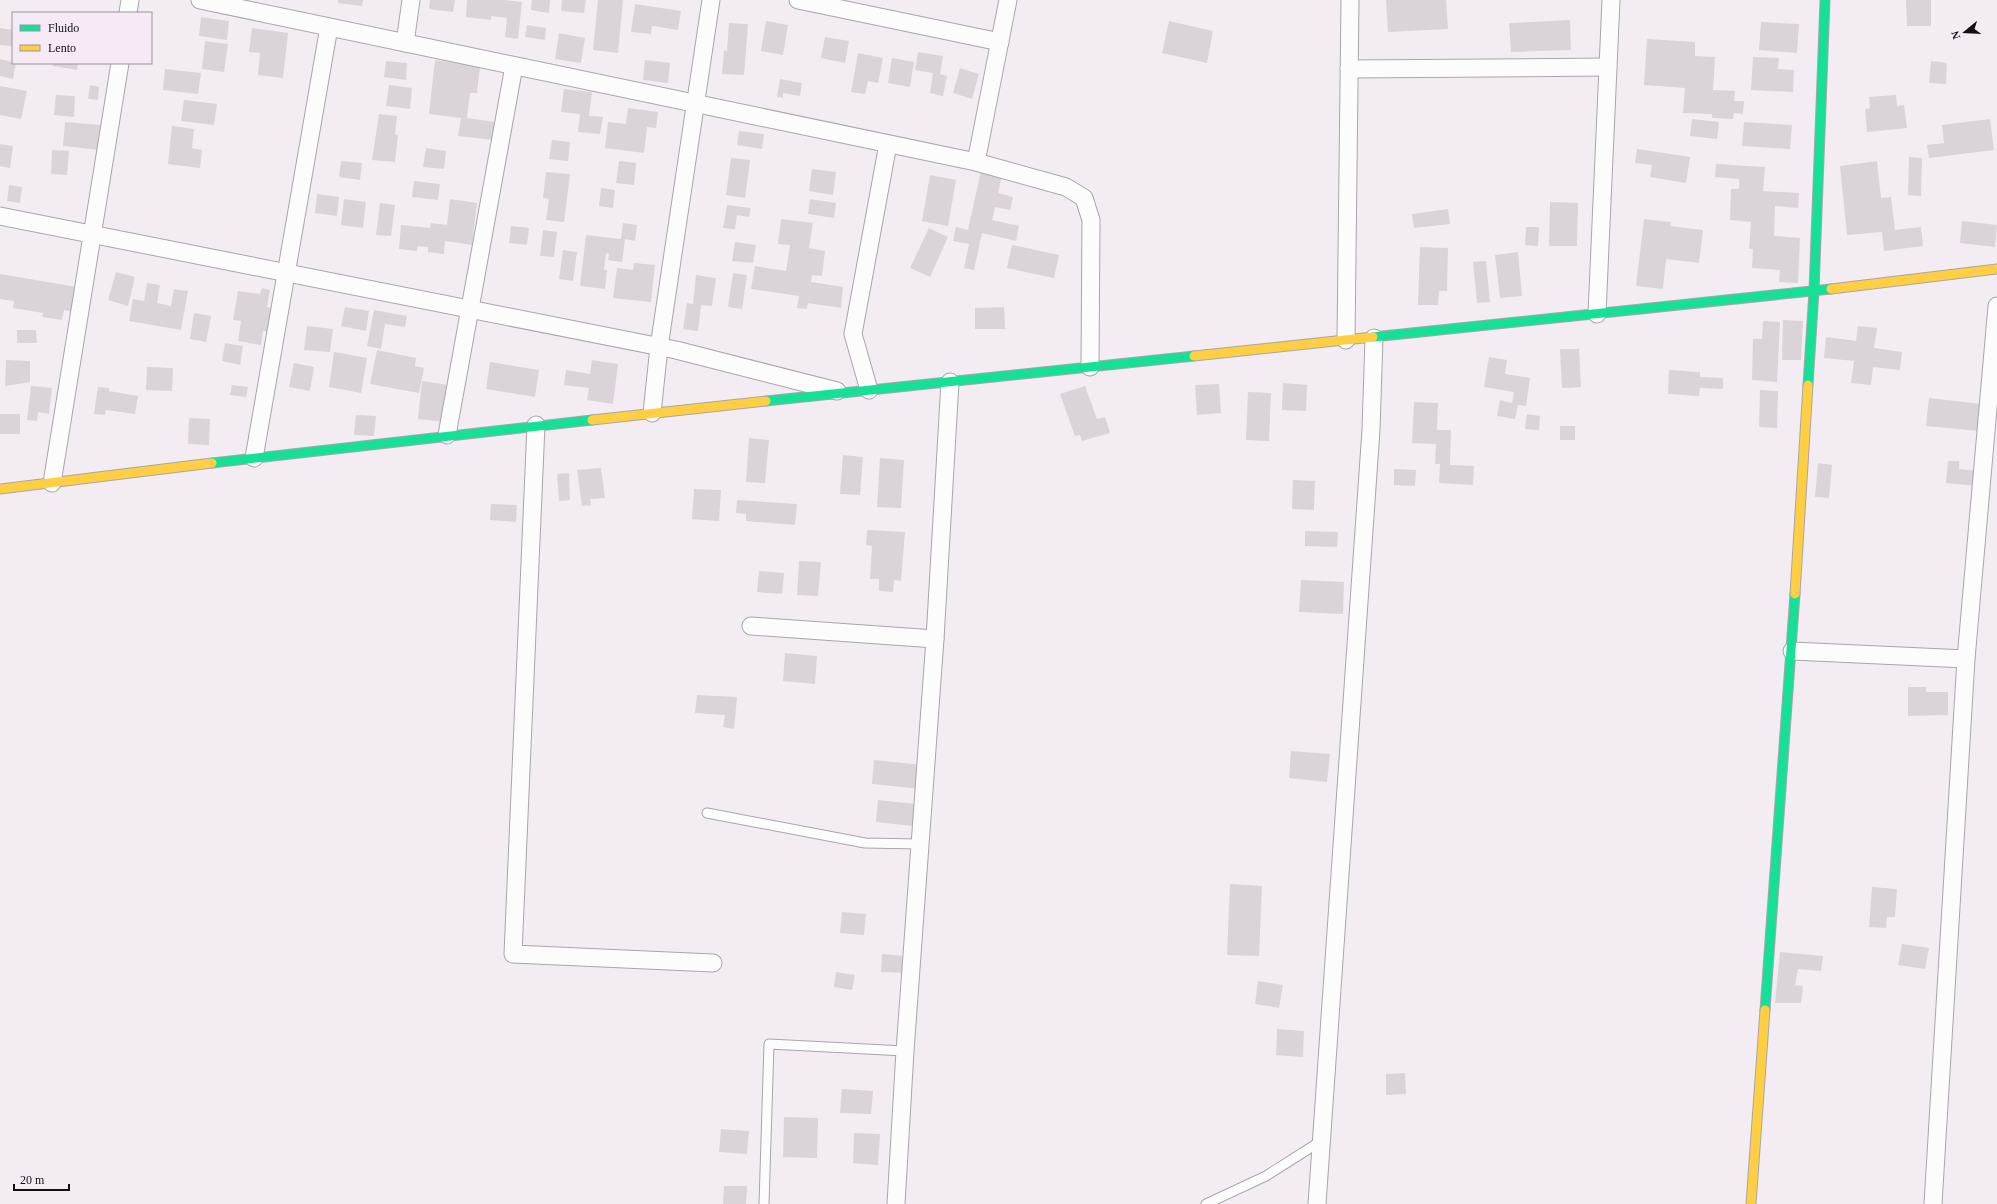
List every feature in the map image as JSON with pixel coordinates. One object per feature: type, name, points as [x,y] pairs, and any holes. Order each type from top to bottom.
[{"type":"street","points":[[128,12],[130,0]]},
{"type":"street","points":[[200,0],[976,162],[1066,187],[1084,198],[1091,220],[1090,367]]},
{"type":"street","points":[[405,43],[411,0]]},
{"type":"street","points":[[652,413],[659,347],[711,0]]},
{"type":"street","points":[[798,0],[1000,42]]},
{"type":"street","points":[[976,162],[1008,0]]},
{"type":"street","points":[[1346,340],[1350,0]]},
{"type":"street","points":[[1596,314],[1611,0]]},
{"type":"street","points":[[1751,1204],[1792,651],[1814,291],[1825,0]]},
{"type":"street","points":[[254,458],[330,27]]},
{"type":"street","points":[[52,483],[120,64]]},
{"type":"street","points":[[447,435],[514,66]]},
{"type":"street","points":[[1349,69],[1608,67]]},
{"type":"street","points":[[869,390],[853,334],[888,144]]},
{"type":"street","points":[[0,216],[659,347],[844,393]]},
{"type":"street","points":[[0,489],[536,425],[1374,338],[1814,291],[1997,269]]},
{"type":"street","points":[[1933,1204],[1966,659],[1997,306]]},
{"type":"street","points":[[1317,1204],[1371,438],[1374,338]]},
{"type":"street","points":[[896,1204],[905,1051],[935,639],[950,382]]},
{"type":"street","points":[[536,425],[513,954],[713,963]]},
{"type":"street","points":[[751,626],[935,639]]},
{"type":"street","points":[[1792,651],[1966,659]]},
{"type":"lane","points":[[707,813],[865,843],[920,844]]},
{"type":"lane","points":[[764,1204],[769,1044],[905,1051]]},
{"type":"lane","points":[[1206,1204],[1266,1176],[1321,1141]]},
{"type":"building","points":[[338,0],[363,0],[362,6],[338,3]]},
{"type":"building","points":[[430,0],[455,0],[453,12],[429,9]]},
{"type":"building","points":[[467,0],[504,0],[522,2],[518,39],[505,37],[507,18],[491,16],[491,20],[466,17]]},
{"type":"building","points":[[532,0],[550,0],[549,13],[531,10]]},
{"type":"building","points":[[562,0],[586,0],[584,13],[561,11]]},
{"type":"building","points":[[598,0],[623,0],[618,53],[593,50]]},
{"type":"building","points":[[1386,0],[1446,0],[1448,29],[1388,32]]},
{"type":"building","points":[[1906,0],[1931,0],[1931,26],[1907,26]]},
{"type":"building","points":[[635,4],[681,11],[678,30],[652,26],[651,34],[631,32]]},
{"type":"building","points":[[201,17],[229,21],[227,40],[199,36]]},
{"type":"building","points":[[1570,20],[1571,50],[1511,52],[1509,23]]},
{"type":"building","points":[[766,21],[788,25],[783,55],[761,51]]},
{"type":"building","points":[[1169,21],[1213,31],[1207,63],[1162,53]]},
{"type":"building","points":[[1761,22],[1799,24],[1797,53],[1759,50]]},
{"type":"building","points":[[729,23],[748,24],[744,75],[722,74],[724,50],[727,51]]},
{"type":"building","points":[[527,25],[546,28],[545,40],[525,37]]},
{"type":"building","points":[[0,28],[12,30],[12,46],[0,45]]},
{"type":"building","points":[[252,28],[288,33],[283,78],[258,75],[260,53],[249,52]]},
{"type":"building","points":[[559,33],[585,38],[581,63],[555,59]]},
{"type":"building","points":[[825,37],[849,41],[845,63],[821,58]]},
{"type":"building","points":[[1647,39],[1695,42],[1695,56],[1715,57],[1713,90],[1735,91],[1734,101],[1744,101],[1743,114],[1734,113],[1733,119],[1712,118],[1712,114],[1683,113],[1685,88],[1644,85]]},
{"type":"building","points":[[205,41],[228,44],[224,72],[202,69]]},
{"type":"building","points":[[918,52],[943,56],[940,74],[947,76],[943,96],[930,93],[933,73],[915,70]]},
{"type":"building","points":[[858,53],[883,58],[878,83],[868,81],[865,94],[851,92]]},
{"type":"building","points":[[1753,57],[1779,58],[1778,69],[1794,70],[1793,92],[1751,90]]},
{"type":"building","points":[[892,58],[914,62],[910,87],[888,83]]},
{"type":"building","points":[[0,59],[16,64],[13,79],[0,76]]},
{"type":"building","points":[[435,60],[480,66],[477,93],[470,93],[467,118],[495,122],[493,140],[458,136],[461,118],[429,114]]},
{"type":"building","points":[[645,60],[670,63],[668,83],[643,80]]},
{"type":"building","points":[[386,61],[407,63],[406,80],[384,77]]},
{"type":"building","points":[[1931,61],[1947,63],[1946,84],[1929,83]]},
{"type":"building","points":[[53,64],[78,64],[77,70],[53,66]]},
{"type":"building","points":[[960,68],[979,74],[972,99],[953,93]]},
{"type":"building","points":[[165,69],[201,73],[198,94],[163,90]]},
{"type":"building","points":[[780,79],[802,83],[800,96],[783,93],[783,98],[777,97]]},
{"type":"building","points":[[90,85],[99,87],[98,100],[88,99]]},
{"type":"building","points":[[389,85],[412,88],[410,109],[386,106]]},
{"type":"building","points":[[0,86],[27,91],[21,119],[0,115]]},
{"type":"building","points":[[564,89],[592,92],[589,116],[603,117],[600,134],[578,132],[580,114],[561,112]]},
{"type":"building","points":[[56,95],[75,96],[74,117],[54,115]]},
{"type":"building","points":[[1896,95],[1897,106],[1904,105],[1907,128],[1867,132],[1865,109],[1870,108],[1869,97]]},
{"type":"building","points":[[184,100],[217,104],[214,125],[181,121]]},
{"type":"building","points":[[628,108],[658,112],[656,128],[647,127],[644,153],[605,148],[608,122],[626,124]]},
{"type":"building","points":[[379,114],[397,116],[395,134],[398,135],[395,162],[372,160]]},
{"type":"building","points":[[1692,119],[1719,122],[1717,139],[1690,136]]},
{"type":"building","points":[[1990,119],[1994,150],[1929,158],[1927,145],[1944,143],[1942,125]]},
{"type":"building","points":[[65,122],[101,125],[99,150],[63,146]]},
{"type":"building","points":[[1744,122],[1792,125],[1790,149],[1742,146]]},
{"type":"building","points":[[172,126],[194,129],[192,148],[202,150],[200,168],[168,164]]},
{"type":"building","points":[[739,131],[764,134],[762,149],[737,145]]},
{"type":"building","points":[[552,140],[570,142],[568,161],[549,159]]},
{"type":"building","points":[[0,144],[13,146],[10,168],[0,166]]},
{"type":"building","points":[[426,148],[446,151],[444,169],[423,167]]},
{"type":"building","points":[[1637,149],[1690,157],[1686,183],[1650,177],[1652,165],[1635,163]]},
{"type":"building","points":[[52,150],[69,151],[67,175],[51,174]]},
{"type":"building","points":[[1909,157],[1922,158],[1921,196],[1908,195]]},
{"type":"building","points":[[731,158],[750,160],[745,198],[726,195]]},
{"type":"building","points":[[341,161],[362,163],[360,180],[339,177]]},
{"type":"building","points":[[619,161],[636,163],[634,185],[616,183]]},
{"type":"building","points":[[1877,161],[1881,198],[1891,197],[1895,230],[1921,227],[1923,246],[1884,251],[1882,232],[1847,235],[1840,166]]},
{"type":"building","points":[[1716,164],[1765,167],[1763,191],[1799,193],[1798,208],[1775,206],[1774,236],[1800,238],[1798,283],[1779,282],[1780,270],[1752,268],[1753,249],[1749,249],[1751,222],[1730,220],[1731,189],[1739,189],[1739,179],[1715,177]]},
{"type":"building","points":[[812,169],[836,172],[833,195],[809,191]]},
{"type":"building","points":[[981,171],[1002,175],[998,193],[1013,197],[1010,210],[995,207],[992,220],[1019,226],[1016,241],[982,233],[974,270],[964,268],[969,244],[953,241],[956,227],[968,230]]},
{"type":"building","points":[[546,172],[570,174],[564,222],[546,220],[549,199],[543,198]]},
{"type":"building","points":[[930,175],[956,180],[948,226],[922,221]]},
{"type":"building","points":[[414,181],[440,184],[438,200],[412,197]]},
{"type":"building","points":[[9,185],[22,187],[20,203],[7,201]]},
{"type":"building","points":[[601,188],[615,190],[613,208],[599,206]]},
{"type":"building","points":[[317,194],[339,197],[337,216],[315,213]]},
{"type":"building","points":[[344,199],[366,202],[363,228],[341,225]]},
{"type":"building","points":[[450,199],[477,203],[472,245],[445,241],[444,254],[428,252],[428,247],[418,246],[417,251],[399,249],[401,225],[430,228],[431,223],[447,225]]},
{"type":"building","points":[[810,199],[836,203],[834,218],[808,214]]},
{"type":"building","points":[[1550,202],[1578,203],[1577,246],[1549,246]]},
{"type":"building","points":[[380,203],[395,205],[391,236],[376,235]]},
{"type":"building","points":[[727,205],[751,208],[749,217],[737,215],[735,229],[723,228]]},
{"type":"building","points":[[1448,209],[1450,224],[1414,228],[1412,214]]},
{"type":"building","points":[[781,219],[813,223],[809,248],[825,251],[822,276],[812,275],[811,282],[843,287],[841,308],[808,303],[807,309],[797,308],[799,296],[751,289],[755,266],[786,271],[790,245],[778,244]]},
{"type":"building","points":[[1644,219],[1671,222],[1670,226],[1703,230],[1699,263],[1666,259],[1663,289],[1636,286]]},
{"type":"building","points":[[1962,221],[1997,225],[1995,247],[1960,243]]},
{"type":"building","points":[[623,223],[637,225],[635,241],[625,239],[622,262],[608,260],[609,254],[606,253],[604,270],[607,270],[605,289],[580,286],[586,235],[621,239]]},
{"type":"building","points":[[511,226],[529,228],[527,245],[509,243]]},
{"type":"building","points":[[1526,227],[1539,227],[1538,246],[1525,245]]},
{"type":"building","points":[[929,228],[948,237],[930,277],[910,268]]},
{"type":"building","points":[[543,230],[557,232],[554,257],[540,256]]},
{"type":"building","points":[[735,242],[756,245],[753,263],[732,261]]},
{"type":"building","points":[[1012,245],[1059,255],[1054,278],[1007,268]]},
{"type":"building","points":[[1420,247],[1448,248],[1447,291],[1439,291],[1438,305],[1418,305]]},
{"type":"building","points":[[563,250],[577,252],[573,281],[559,279]]},
{"type":"building","points":[[1518,252],[1522,296],[1500,298],[1495,255]]},
{"type":"building","points":[[1486,261],[1490,302],[1477,303],[1473,262]]},
{"type":"building","points":[[634,263],[655,265],[651,302],[613,298],[617,268],[633,270]]},
{"type":"building","points":[[116,272],[135,277],[128,306],[108,300]]},
{"type":"building","points":[[733,273],[747,275],[742,309],[728,307]]},
{"type":"building","points":[[0,274],[77,287],[73,312],[64,310],[62,320],[42,317],[43,313],[13,308],[14,301],[0,299]]},
{"type":"building","points":[[696,275],[716,278],[712,306],[701,305],[698,331],[683,329],[687,303],[693,304]]},
{"type":"building","points":[[147,283],[160,285],[157,303],[171,306],[174,289],[188,291],[181,330],[129,321],[133,299],[144,301]]},
{"type":"building","points":[[262,288],[270,290],[267,307],[278,309],[274,332],[263,331],[261,345],[238,341],[241,321],[233,320],[238,291],[260,294]]},
{"type":"building","points":[[345,307],[369,311],[366,331],[341,326]]},
{"type":"building","points":[[1004,307],[1005,329],[975,329],[975,308]]},
{"type":"building","points":[[374,310],[407,316],[405,327],[385,324],[381,349],[367,346]]},
{"type":"building","points":[[194,313],[211,316],[206,342],[190,339]]},
{"type":"building","points":[[1783,320],[1803,321],[1801,360],[1782,360]]},
{"type":"building","points":[[1763,321],[1780,322],[1777,382],[1752,380],[1753,339],[1762,339]]},
{"type":"building","points":[[307,326],[333,329],[330,352],[304,350]]},
{"type":"building","points":[[1858,326],[1877,328],[1874,348],[1902,352],[1900,370],[1873,367],[1871,385],[1851,383],[1854,361],[1824,358],[1826,337],[1856,341]]},
{"type":"building","points":[[17,330],[36,330],[37,343],[17,343]]},
{"type":"building","points":[[225,343],[243,346],[240,365],[222,361]]},
{"type":"building","points":[[1560,349],[1579,349],[1581,387],[1562,388]]},
{"type":"building","points":[[377,350],[416,358],[415,366],[424,368],[419,393],[370,384]]},
{"type":"building","points":[[334,352],[367,358],[361,393],[329,387]]},
{"type":"building","points":[[1489,357],[1507,360],[1505,374],[1530,378],[1526,406],[1518,405],[1515,419],[1497,416],[1500,400],[1512,403],[1514,392],[1484,387]]},
{"type":"building","points":[[6,360],[30,361],[30,382],[5,386]]},
{"type":"building","points":[[592,360],[618,364],[613,404],[587,400],[589,388],[564,385],[566,370],[590,374]]},
{"type":"building","points":[[490,362],[539,370],[535,397],[486,389]]},
{"type":"building","points":[[294,363],[314,367],[310,391],[289,387]]},
{"type":"building","points":[[147,367],[173,368],[172,391],[146,390]]},
{"type":"building","points":[[1669,370],[1700,372],[1700,377],[1723,378],[1723,389],[1700,388],[1699,396],[1668,394]]},
{"type":"building","points":[[422,381],[449,385],[445,422],[418,419]]},
{"type":"building","points":[[1283,383],[1307,385],[1306,411],[1282,410]]},
{"type":"building","points":[[1219,384],[1221,413],[1197,415],[1195,385]]},
{"type":"building","points":[[232,385],[248,387],[246,397],[230,395]]},
{"type":"building","points":[[31,386],[52,388],[49,414],[38,412],[37,421],[27,420]]},
{"type":"building","points":[[1085,386],[1097,419],[1105,417],[1110,433],[1082,441],[1080,435],[1075,436],[1060,394]]},
{"type":"building","points":[[98,387],[109,388],[109,391],[138,396],[135,414],[106,410],[105,415],[94,414]]},
{"type":"building","points":[[1760,390],[1778,391],[1777,428],[1759,427]]},
{"type":"building","points":[[1248,392],[1271,393],[1269,441],[1246,440]]},
{"type":"building","points":[[1929,398],[1981,404],[1979,431],[1926,426]]},
{"type":"building","points":[[1414,402],[1438,403],[1437,430],[1451,430],[1450,465],[1474,466],[1473,485],[1439,483],[1440,464],[1435,464],[1436,444],[1412,443]]},
{"type":"building","points":[[0,414],[20,414],[20,434],[0,434]]},
{"type":"building","points":[[1527,414],[1540,416],[1539,430],[1525,429]]},
{"type":"building","points":[[356,415],[376,416],[374,436],[354,435]]},
{"type":"building","points":[[189,418],[210,419],[209,445],[188,444]]},
{"type":"building","points":[[1560,426],[1575,426],[1575,440],[1560,440]]},
{"type":"building","points":[[749,438],[769,440],[765,483],[746,482]]},
{"type":"building","points":[[843,455],[863,457],[860,495],[840,494]]},
{"type":"building","points":[[880,458],[904,460],[901,508],[877,507]]},
{"type":"building","points":[[1948,461],[1959,461],[1959,469],[1979,471],[1978,486],[1946,483]]},
{"type":"building","points":[[1818,463],[1832,465],[1829,498],[1815,497]]},
{"type":"building","points":[[601,468],[605,498],[590,499],[591,505],[582,506],[577,470]]},
{"type":"building","points":[[1394,469],[1416,470],[1415,486],[1394,485]]},
{"type":"building","points":[[569,473],[570,500],[559,501],[557,474]]},
{"type":"building","points":[[1293,480],[1315,481],[1314,510],[1292,509]]},
{"type":"building","points":[[694,489],[721,490],[719,521],[692,519]]},
{"type":"building","points":[[737,500],[797,504],[795,525],[746,521],[746,514],[736,513]]},
{"type":"building","points":[[491,504],[517,505],[516,522],[490,520]]},
{"type":"building","points":[[867,530],[905,532],[901,581],[894,580],[893,592],[879,591],[879,579],[870,579],[872,546],[866,545]]},
{"type":"building","points":[[1305,531],[1338,532],[1337,547],[1305,546]]},
{"type":"building","points":[[799,561],[821,562],[818,596],[797,595]]},
{"type":"building","points":[[759,571],[784,573],[782,594],[757,592]]},
{"type":"building","points":[[1301,580],[1344,582],[1343,614],[1299,612]]},
{"type":"building","points":[[785,653],[817,656],[815,684],[783,681]]},
{"type":"building","points":[[1908,687],[1926,687],[1926,692],[1948,692],[1948,715],[1908,716]]},
{"type":"building","points":[[697,695],[737,697],[734,729],[723,727],[725,715],[695,713]]},
{"type":"building","points":[[1291,751],[1330,754],[1327,782],[1289,778]]},
{"type":"building","points":[[874,760],[923,765],[921,789],[872,784]]},
{"type":"building","points":[[878,800],[915,804],[913,826],[876,822]]},
{"type":"building","points":[[1230,884],[1262,886],[1259,956],[1227,955]]},
{"type":"building","points":[[1872,887],[1897,889],[1895,917],[1887,917],[1886,928],[1869,927]]},
{"type":"building","points":[[842,912],[866,914],[864,935],[840,933]]},
{"type":"building","points":[[1902,944],[1929,948],[1925,969],[1898,965]]},
{"type":"building","points":[[1780,952],[1823,956],[1821,971],[1798,969],[1795,985],[1803,986],[1801,1003],[1775,1003]]},
{"type":"building","points":[[882,954],[905,956],[903,973],[881,972]]},
{"type":"building","points":[[836,972],[855,975],[852,990],[834,987]]},
{"type":"building","points":[[1258,981],[1283,985],[1279,1008],[1255,1004]]},
{"type":"building","points":[[1277,1029],[1304,1031],[1303,1057],[1276,1055]]},
{"type":"building","points":[[1405,1073],[1406,1094],[1386,1095],[1386,1074]]},
{"type":"building","points":[[842,1089],[873,1091],[871,1114],[840,1113]]},
{"type":"building","points":[[784,1117],[818,1118],[817,1158],[783,1157]]},
{"type":"building","points":[[721,1129],[749,1131],[747,1154],[719,1152]]},
{"type":"building","points":[[854,1133],[880,1134],[878,1165],[853,1163]]},
{"type":"building","points":[[724,1186],[747,1186],[746,1204],[723,1204]]},
{"type":"traffic: fast","points":[[1808,385],[1814,291],[1825,0]]},
{"type":"traffic: fast","points":[[1373,337],[1831,289]]},
{"type":"traffic: fast","points":[[766,401],[1194,356]]},
{"type":"traffic: fast","points":[[212,463],[592,420]]},
{"type":"traffic: fast","points":[[1765,1010],[1795,594]]},
{"type":"traffic: slow","points":[[1831,289],[1997,269]]},
{"type":"traffic: slow","points":[[1194,356],[1373,337]]},
{"type":"traffic: slow","points":[[1795,594],[1808,385]]},
{"type":"traffic: slow","points":[[592,420],[766,401]]},
{"type":"traffic: slow","points":[[0,489],[212,463]]},
{"type":"traffic: slow","points":[[1751,1204],[1765,1010]]}]
